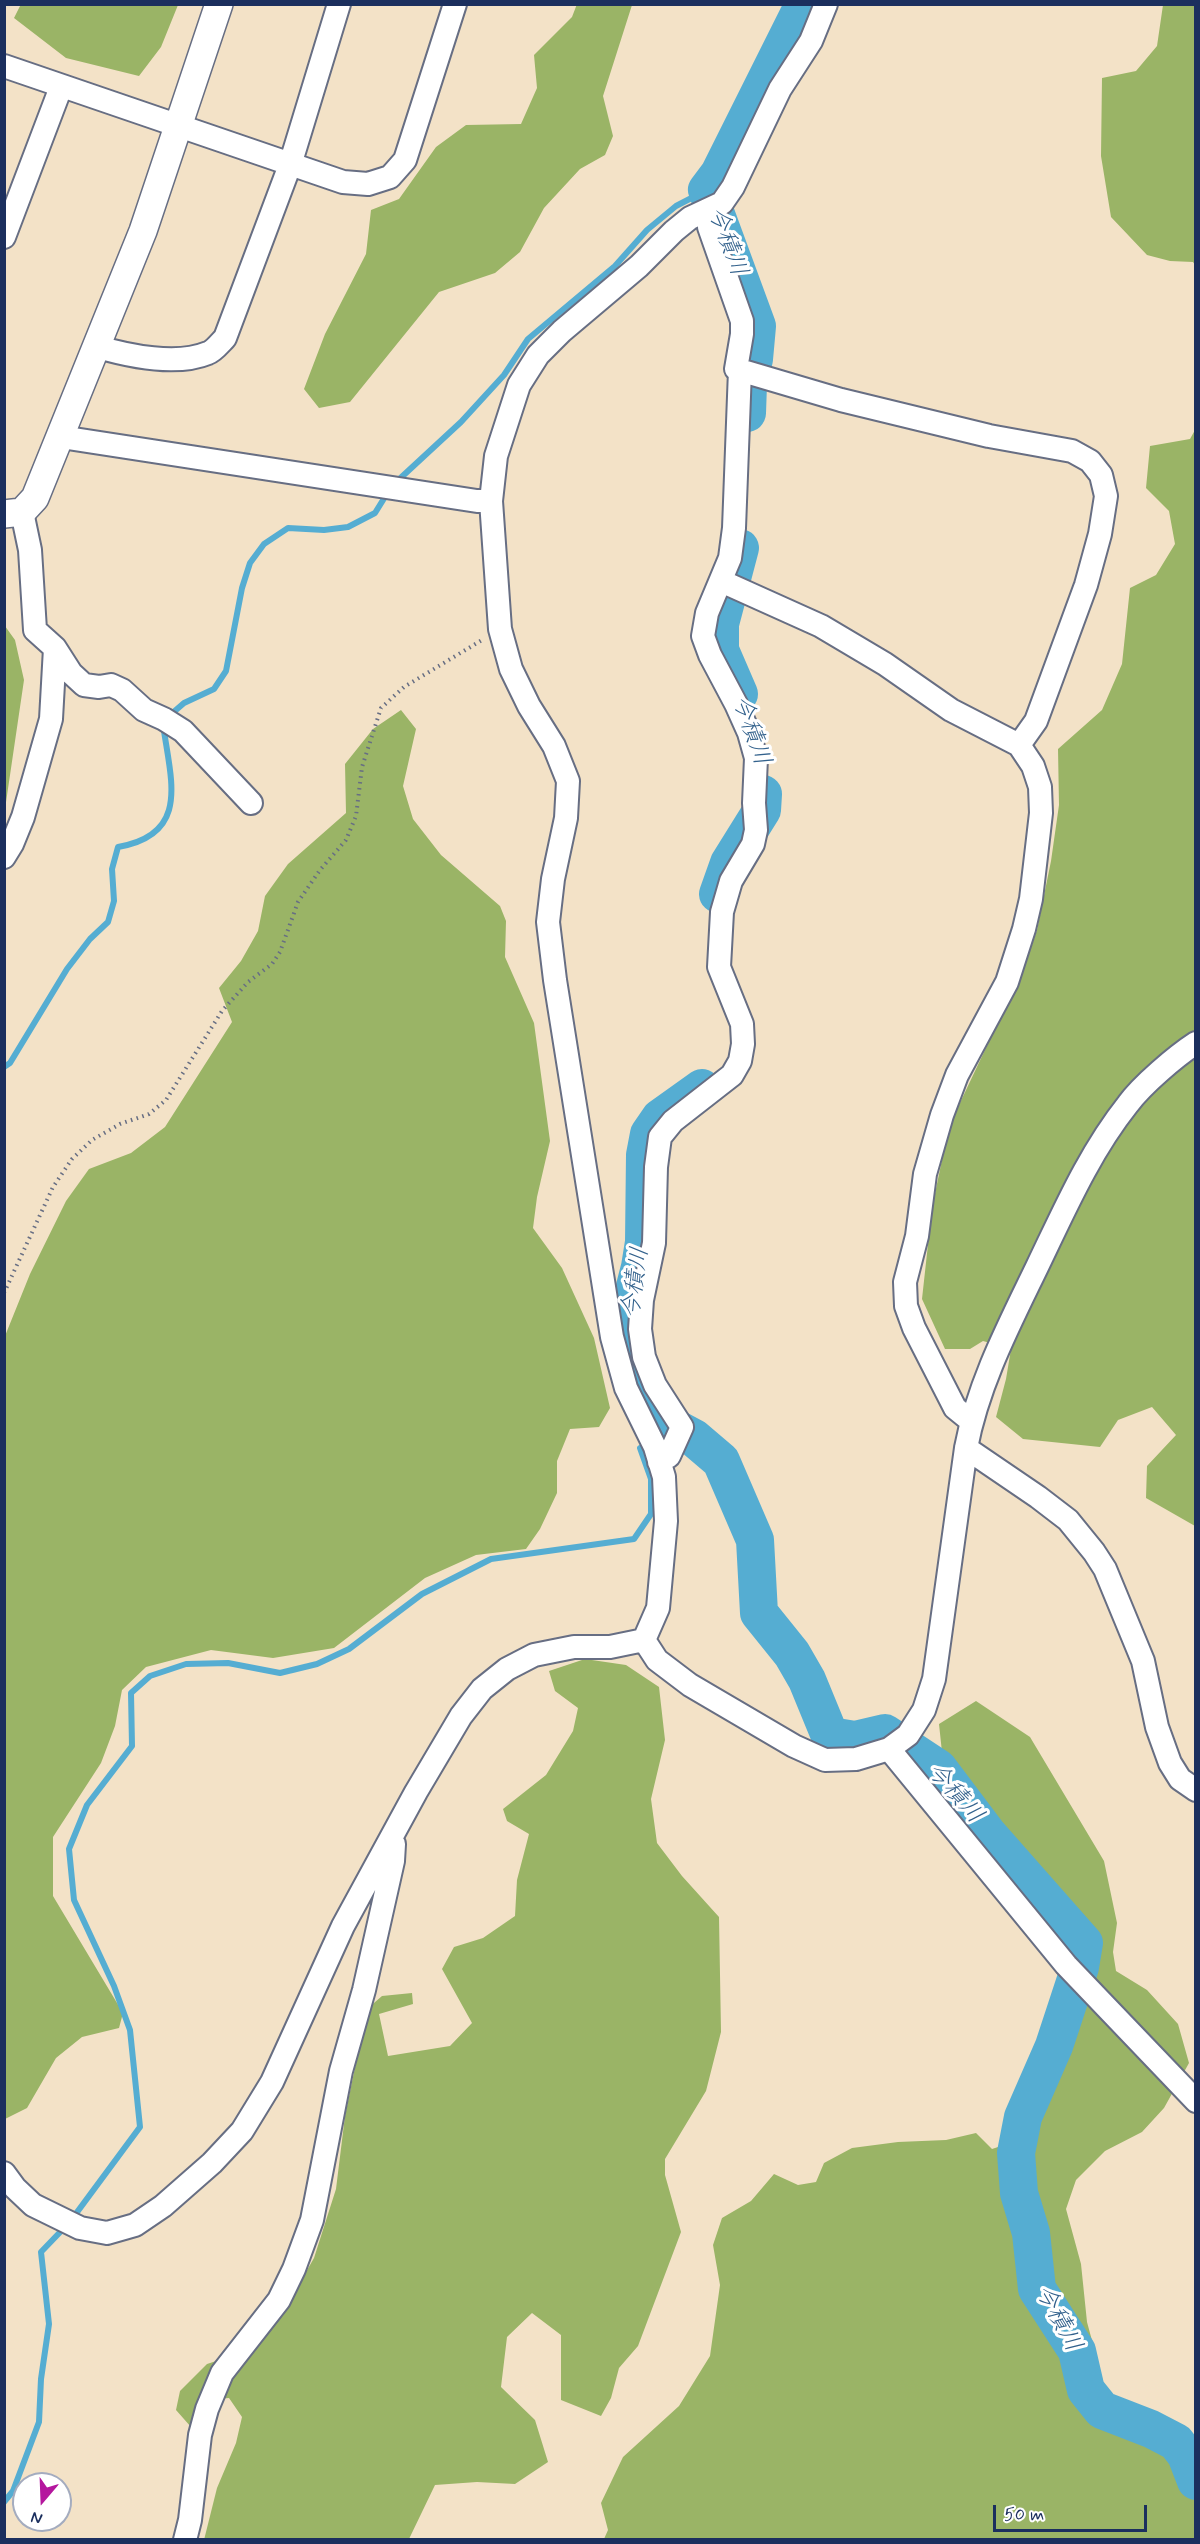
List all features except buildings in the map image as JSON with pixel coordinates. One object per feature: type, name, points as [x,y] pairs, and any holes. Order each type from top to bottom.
[{"type":"street","points":[[219,4],[143,231],[98,346],[35,498],[13,513],[30,550],[35,630],[55,648],[71,673],[84,685],[99,687],[111,685],[122,690],[144,710],[183,731],[251,803]]},
{"type":"street","points":[[98,346],[122,354],[185,360],[210,353],[225,338],[290,165],[339,4]]},
{"type":"street","points":[[4,66],[290,165],[343,182],[368,184],[390,177],[405,160],[455,4]]},
{"type":"street","points":[[644,1640],[658,1608],[666,1521],[664,1477],[655,1448],[626,1388],[612,1337],[555,980],[548,922],[553,879],[566,818],[568,781],[554,746],[529,706],[511,669],[500,628],[490,501],[496,456],[515,395],[538,354],[562,330],[639,266],[674,231],[690,218],[722,203],[733,187],[780,89],[811,41],[826,4]]},
{"type":"street","points":[[4,237],[62,87]]},
{"type":"street","points":[[711,209],[709,227],[742,321],[736,369],[853,403],[989,436],[1072,451],[1090,461],[1101,475],[1106,496],[1100,534],[1086,585],[1036,721],[1019,744]]},
{"type":"street","points":[[659,1462],[669,1456],[682,1427],[655,1385],[644,1357],[640,1329],[642,1300],[654,1243],[656,1167],[660,1137],[673,1121],[732,1075],[740,1060],[743,1044],[742,1024],[719,967],[722,912],[731,881],[753,844],[756,830],[754,803],[756,758],[736,704],[710,656],[703,636],[707,613],[730,558],[734,528],[740,370]]},
{"type":"street","points":[[61,437],[477,501],[490,501]]},
{"type":"street","points":[[721,581],[821,626],[885,664],[951,711],[1019,744],[1033,766],[1040,787],[1041,813],[1031,899],[1007,982],[957,1075],[942,1115],[925,1174],[917,1236],[905,1282],[906,1306],[914,1328],[955,1408],[971,1421]]},
{"type":"street","points":[[4,857],[23,817],[51,719],[55,648]]},
{"type":"street","points":[[644,1640],[657,1660],[690,1685],[794,1746],[825,1760],[856,1759],[889,1749],[908,1735],[924,1710],[934,1679],[966,1448],[971,1421],[986,1376],[1086,1166],[1128,1102],[1184,1051],[1196,1043]]},
{"type":"street","points":[[966,1448],[1068,1520],[1094,1552],[1105,1569],[1143,1661],[1157,1727],[1170,1763],[1180,1779],[1196,1790]]},
{"type":"street","points":[[4,2173],[15,2188],[33,2205],[80,2228],[107,2233],[135,2225],[163,2206],[212,2163],[242,2131],[272,2082],[343,1926],[461,1716],[482,1689],[507,1669],[534,1655],[574,1647],[610,1647],[644,1640]]},
{"type":"street","points":[[889,1749],[1066,1965],[1196,2101]]},
{"type":"street","points":[[185,2540],[190,2520],[200,2435],[207,2409],[222,2373],[279,2300],[294,2269],[312,2220],[341,2071],[364,1990],[393,1861],[395,1833]]},
{"type":"street","points":[[4,2197],[25,2210],[33,2205]]},
{"type":"path","points":[[4,1293],[53,1187],[72,1159],[92,1140],[120,1124],[149,1114],[166,1100],[222,1011],[248,982],[272,964],[280,952],[298,902],[320,870],[346,840],[356,816],[362,767],[381,708],[404,687],[500,628]]},
{"type":"green space","points":[[21,4],[178,5],[161,47],[139,76],[66,58],[14,18]]},
{"type":"green space","points":[[577,4],[632,5],[603,96],[613,136],[605,155],[580,169],[544,208],[520,252],[495,273],[439,292],[350,402],[319,408],[304,389],[325,334],[366,254],[371,210],[399,199],[436,147],[466,125],[521,124],[537,88],[534,55],[572,17]]},
{"type":"green space","points":[[1163,5],[1195,5],[1195,265],[1193,262],[1170,261],[1147,255],[1111,217],[1101,156],[1102,78],[1136,71],[1157,46]]},
{"type":"green space","points":[[1195,430],[1195,1526],[1146,1498],[1147,1466],[1176,1435],[1152,1407],[1118,1420],[1100,1447],[1023,1439],[996,1417],[1011,1349],[983,1341],[970,1349],[945,1349],[922,1299],[932,1208],[949,1126],[1018,986],[1037,930],[1051,861],[1059,805],[1058,749],[1102,710],[1122,664],[1130,588],[1156,575],[1175,544],[1169,511],[1146,488],[1150,446],[1190,439]]},
{"type":"green space","points":[[5,626],[15,640],[24,680],[5,809]]},
{"type":"green space","points":[[401,710],[416,729],[403,786],[413,819],[441,855],[500,906],[506,921],[505,957],[534,1023],[550,1141],[537,1197],[533,1228],[562,1268],[594,1338],[610,1408],[599,1427],[570,1429],[557,1461],[557,1493],[540,1529],[526,1549],[476,1555],[425,1578],[334,1648],[273,1658],[211,1650],[146,1667],[122,1690],[115,1726],[101,1763],[53,1837],[53,1896],[123,2013],[119,2028],[82,2037],[56,2058],[27,2108],[5,2119],[5,1336],[30,1274],[66,1201],[89,1169],[131,1153],[165,1127],[232,1022],[219,988],[241,961],[258,931],[265,896],[288,864],[346,813],[345,764],[373,729]]},
{"type":"green space","points":[[585,1659],[626,1665],[659,1687],[665,1740],[651,1799],[657,1843],[682,1876],[719,1917],[721,2032],[706,2091],[665,2159],[665,2175],[681,2232],[638,2346],[619,2368],[611,2398],[601,2416],[561,2400],[561,2335],[532,2313],[507,2337],[501,2387],[535,2420],[548,2462],[515,2484],[477,2482],[435,2485],[409,2539],[204,2540],[217,2488],[236,2443],[242,2417],[229,2398],[205,2400],[191,2427],[176,2410],[180,2391],[207,2364],[250,2350],[282,2314],[314,2258],[336,2189],[345,2116],[367,2009],[382,1996],[412,1993],[413,2004],[379,2014],[388,2056],[450,2046],[472,2023],[442,1969],[454,1947],[483,1938],[515,1916],[517,1880],[529,1834],[507,1821],[503,1809],[546,1775],[573,1731],[578,1708],[555,1691],[549,1671]]},
{"type":"green space","points":[[976,1701],[1030,1737],[1104,1861],[1117,1923],[1113,1952],[1116,1971],[1147,1990],[1178,2024],[1189,2063],[1164,2108],[1142,2132],[1105,2151],[1076,2180],[1066,2209],[1081,2264],[1087,2322],[1107,2396],[1121,2420],[1151,2433],[1176,2454],[1188,2486],[1195,2489],[1195,2539],[604,2539],[608,2530],[601,2503],[623,2457],[679,2406],[710,2356],[720,2285],[713,2245],[722,2218],[751,2201],[774,2174],[798,2185],[816,2182],[824,2163],[852,2148],[898,2142],[946,2140],[976,2133],[992,2149],[1019,2140],[1053,2082],[1072,2007],[1094,1945],[944,1771],[939,1724]]},
{"type":"waterway","name":"今積川","points":[[747,413],[748,384],[754,359],[757,326],[707,190],[719,174],[804,4]]},
{"type":"waterway","points":[[394,484],[461,422],[504,375],[528,339],[615,266],[647,230],[676,206],[707,190]]},
{"type":"waterway","points":[[169,716],[184,703],[214,689],[226,671],[242,588],[250,563],[264,544],[288,528],[324,530],[348,527],[375,513],[388,492]]},
{"type":"waterway","name":"今積川","points":[[739,694],[720,650],[720,624],[740,548]]},
{"type":"waterway","points":[[4,1067],[10,1063],[67,969],[90,939],[108,922],[114,901],[112,869],[118,847],[140,841],[156,831],[165,819],[170,804],[171,788],[164,731],[166,725]]},
{"type":"waterway","name":"今積川","points":[[718,894],[729,863],[762,810],[763,794]]},
{"type":"waterway","name":"今積川","points":[[702,1088],[660,1118],[649,1134],[645,1155],[644,1242],[629,1310],[631,1343],[648,1393],[666,1423],[694,1438],[721,1461],[755,1540],[759,1613],[792,1654],[807,1680],[830,1736],[855,1740],[885,1733],[938,1768],[987,1833],[1084,1943],[1080,1967],[1054,2046],[1023,2117],[1016,2153],[1019,2193],[1031,2233],[1037,2289],[1077,2351],[1086,2390],[1102,2410],[1151,2429],[1176,2442],[1186,2455],[1196,2481]]},
{"type":"waterway","points":[[657,1440],[666,1436],[666,1423]]},
{"type":"waterway","points":[[72,2219],[140,2127],[130,2030],[114,1986],[74,1900],[69,1849],[87,1805],[132,1746],[131,1693],[150,1676],[186,1664],[228,1663],[280,1673],[317,1664],[349,1649],[422,1594],[491,1559],[634,1539],[651,1514],[651,1479],[640,1448],[647,1444]]},
{"type":"waterway","points":[[4,2502],[13,2491],[39,2422],[41,2379],[49,2324],[41,2252],[65,2227]]}]
